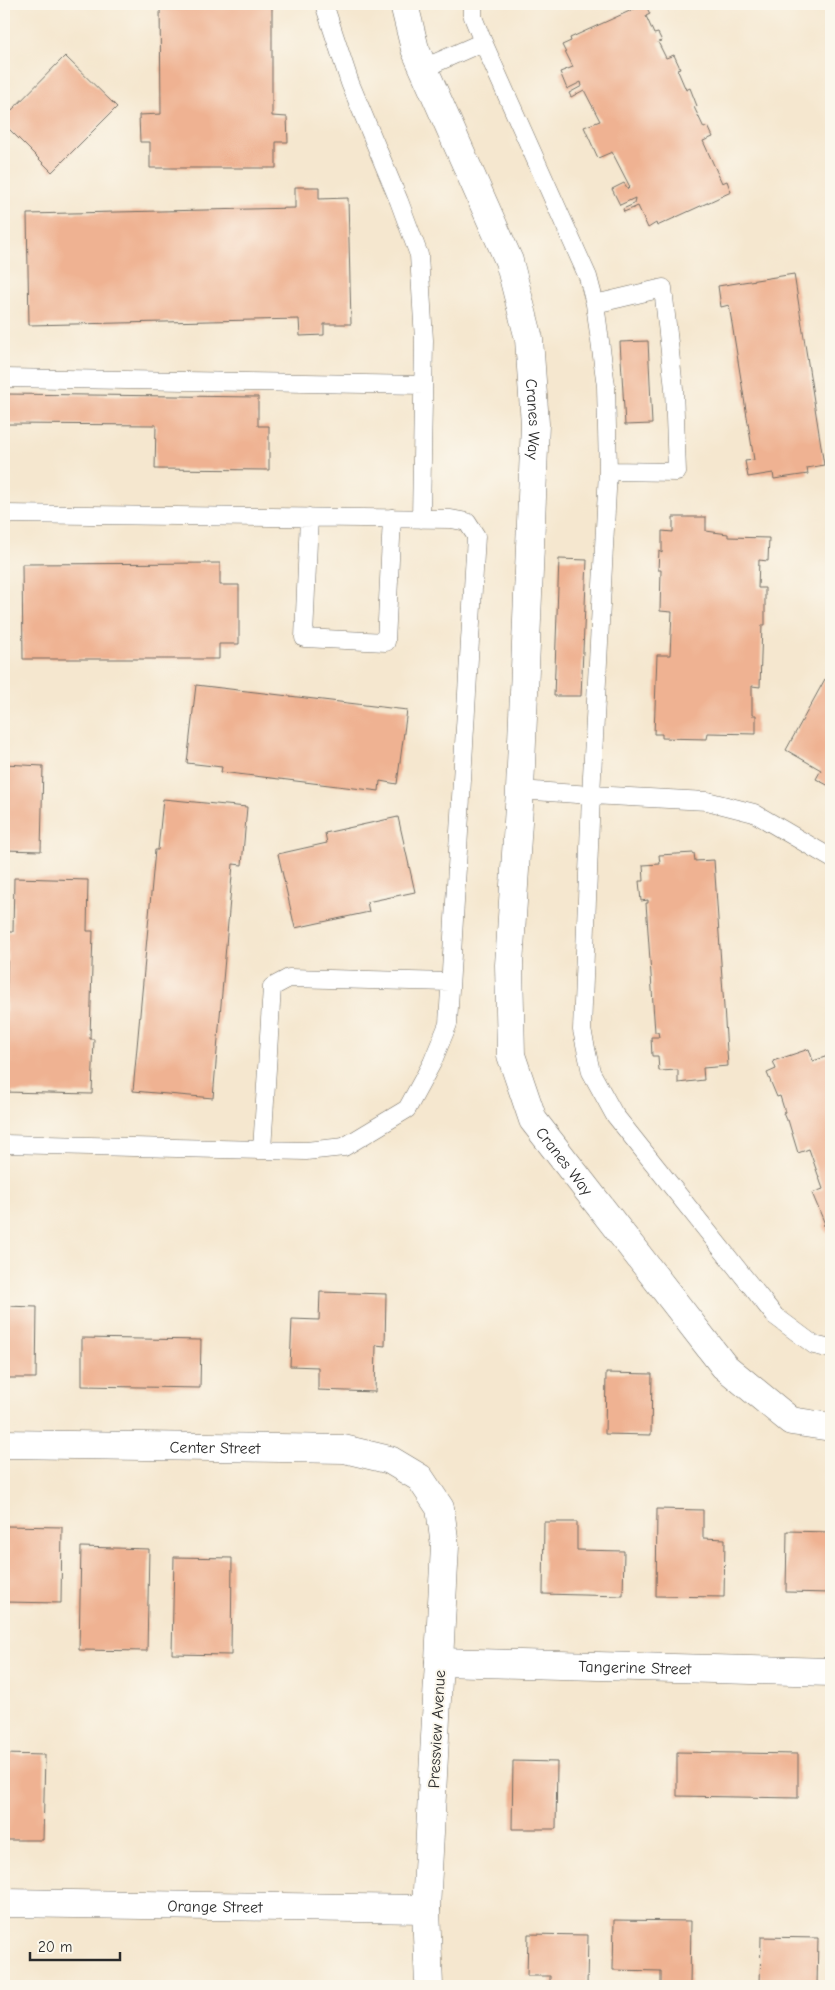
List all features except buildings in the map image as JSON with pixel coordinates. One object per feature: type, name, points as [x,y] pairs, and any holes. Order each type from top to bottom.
[{"type":"street","name":"Cranes Way","points":[[404,4],[415,49],[509,261],[529,339],[535,424],[520,790],[509,965],[511,1055],[532,1120],[724,1366],[790,1421],[831,1427]]},
{"type":"street","name":"Center Street","points":[[4,1444],[344,1449],[390,1460],[420,1478]]},
{"type":"street","name":"Pressview Avenue","points":[[420,1478],[440,1508],[444,1546],[426,1910],[429,1986]]},
{"type":"street","name":"Tangerine Street","points":[[439,1662],[831,1672]]},
{"type":"street","name":"Orange Street","points":[[4,1903],[426,1910]]},
{"type":"lane","points":[[324,4],[350,83],[399,201],[419,255],[424,340],[421,519]]},
{"type":"lane","points":[[473,4],[473,17],[483,42],[588,277],[595,304],[606,386],[608,471],[591,795],[582,1030],[591,1072],[614,1114],[775,1316],[814,1345],[831,1349]]},
{"type":"lane","points":[[424,68],[483,42]]},
{"type":"lane","points":[[595,304],[663,288],[674,389],[677,472],[608,471]]},
{"type":"lane","points":[[4,378],[423,385]]},
{"type":"lane","points":[[4,514],[451,519],[467,522],[476,536],[448,1024],[432,1063],[407,1109],[344,1147],[306,1151],[4,1144]]},
{"type":"lane","points":[[309,517],[304,638],[386,642],[392,518]]},
{"type":"lane","points":[[520,790],[707,801],[754,813],[831,858]]},
{"type":"lane","points":[[262,1150],[272,987],[289,978],[450,982]]}]
